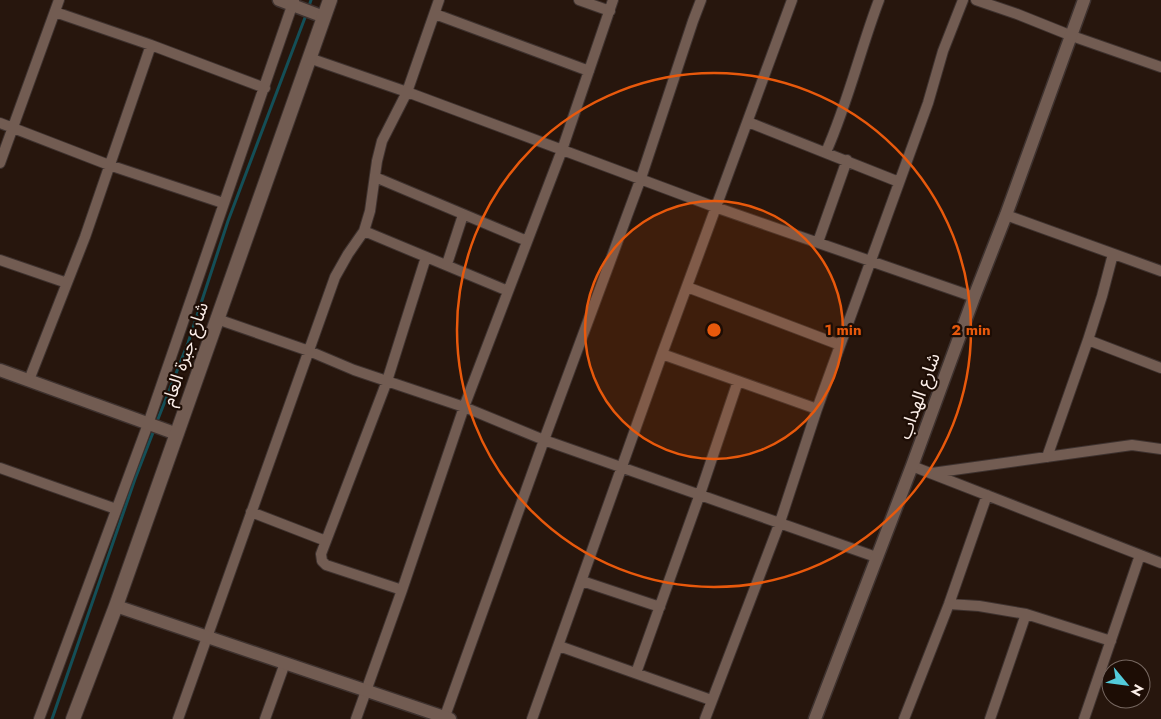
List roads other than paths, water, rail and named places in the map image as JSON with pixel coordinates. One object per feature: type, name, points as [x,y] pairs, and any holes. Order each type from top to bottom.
[{"type":"main road","name":"شارع جبرة العام","points":[[73,719],[116,606],[330,0]]},
{"type":"street","points":[[0,163],[60,0]]},
{"type":"street","points":[[279,0],[294,3],[324,17]]},
{"type":"street","points":[[178,719],[335,277],[364,231],[370,210],[382,141],[407,92],[439,0]]},
{"type":"street","points":[[579,0],[610,11]]},
{"type":"street","points":[[356,719],[464,407],[562,150],[613,0]]},
{"type":"street","points":[[116,606],[446,718],[702,0]]},
{"type":"street","points":[[532,719],[621,467],[792,0]]},
{"type":"street","points":[[826,152],[838,126],[879,0]]},
{"type":"street","points":[[705,719],[780,522],[817,409],[872,260],[928,103],[943,51],[963,0]]},
{"type":"street","points":[[976,0],[1161,67]]},
{"type":"street","name":"شارع الهداب","points":[[815,719],[1006,215],[1084,0]]},
{"type":"street","points":[[39,719],[148,424],[223,203],[294,3]]},
{"type":"street","points":[[55,12],[151,45],[265,88]]},
{"type":"street","points":[[434,14],[589,71]]},
{"type":"street","points":[[29,380],[85,237],[151,45]]},
{"type":"street","points":[[310,58],[407,92],[716,207],[974,297]]},
{"type":"street","points":[[748,122],[899,182]]},
{"type":"street","points":[[0,123],[109,165],[223,203]]},
{"type":"street","points":[[818,242],[847,160]]},
{"type":"street","points":[[375,177],[527,241]]},
{"type":"street","points":[[447,264],[463,215]]},
{"type":"street","points":[[1006,215],[1161,271]]},
{"type":"street","points":[[364,231],[508,291]]},
{"type":"street","points":[[1047,457],[1088,340],[1113,254]]},
{"type":"street","points":[[402,590],[326,565],[322,561],[321,554],[387,382],[426,257]]},
{"type":"street","points":[[0,260],[67,283]]},
{"type":"street","points":[[687,287],[840,345]]},
{"type":"street","points":[[217,319],[309,351],[387,382],[464,407],[544,440],[876,557]]},
{"type":"street","points":[[1088,340],[1161,368]]},
{"type":"street","points":[[662,354],[817,409]]},
{"type":"street","points":[[0,370],[177,434]]},
{"type":"street","points":[[636,673],[738,381]]},
{"type":"street","points":[[931,473],[1132,445],[1161,449]]},
{"type":"street","points":[[912,466],[1161,563]]},
{"type":"street","points":[[0,480],[2,469],[116,509]]},
{"type":"street","points":[[904,719],[949,604],[987,495]]},
{"type":"street","points":[[251,512],[326,541]]},
{"type":"street","points":[[1084,719],[1140,555]]},
{"type":"street","points":[[582,581],[660,607]]},
{"type":"street","points":[[949,604],[979,606],[1026,614],[1111,641]]},
{"type":"street","points":[[990,719],[1026,614]]},
{"type":"street","points":[[559,646],[711,700]]},
{"type":"street","points":[[265,719],[285,663]]},
{"type":"waterway","points":[[308,9],[311,0]]},
{"type":"waterway","points":[[156,424],[188,343],[228,221],[306,15]]},
{"type":"waterway","points":[[52,719],[135,479],[154,430]]}]
